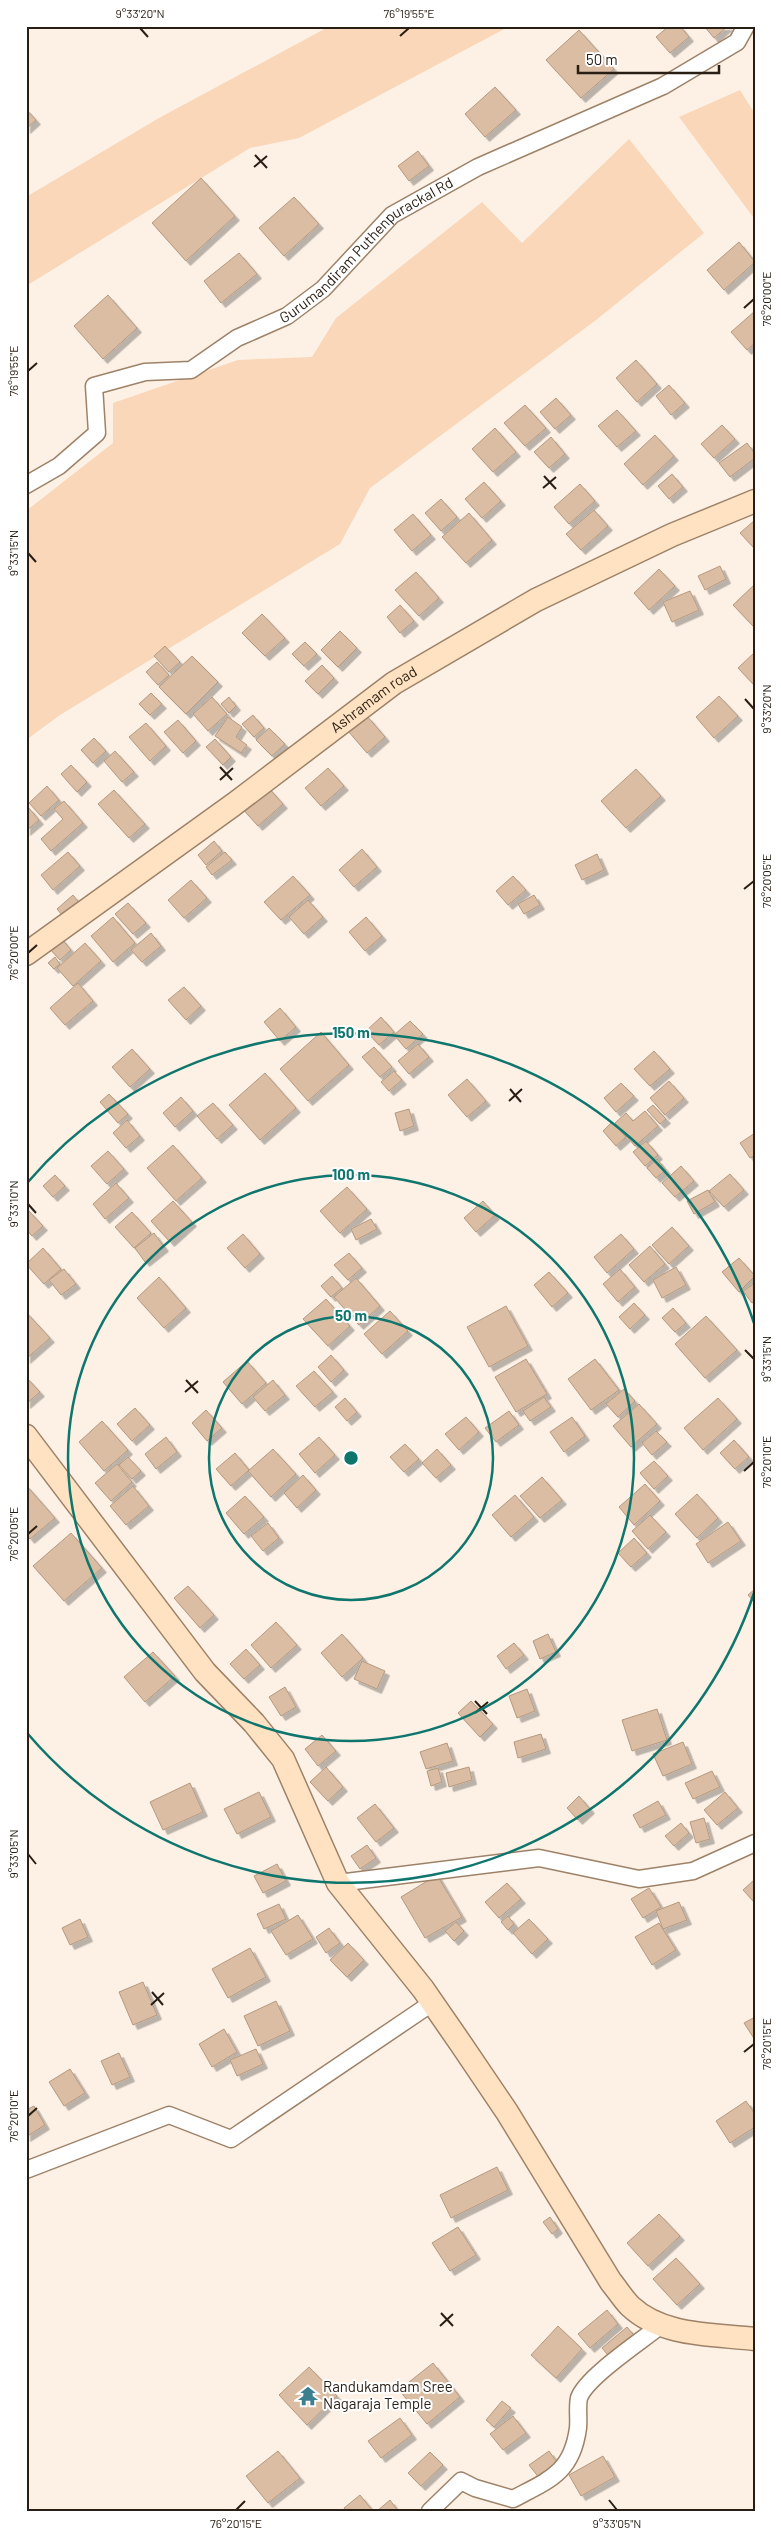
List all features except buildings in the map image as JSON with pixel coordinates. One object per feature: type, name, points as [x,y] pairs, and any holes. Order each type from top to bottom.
[{"type":"street","name":"Gurumandiram Puthenpurackal Rd","points":[[26,485],[59,466],[97,433],[94,386],[145,372],[191,370],[237,338],[287,316],[323,289],[392,215],[478,167],[664,86],[737,42],[746,26]]},
{"type":"street","name":"Ashramam road","points":[[26,954],[233,806],[394,683],[536,600],[672,535],[755,501]]},
{"type":"street","points":[[26,1436],[205,1672],[254,1723],[283,1759],[338,1883],[383,1938],[432,2003],[508,2112],[610,2282],[631,2306],[661,2325],[692,2333],[755,2339]]},
{"type":"street","points":[[338,1883],[540,1858],[639,1879],[693,1871],[755,1843]]},
{"type":"street","points":[[26,2170],[169,2115],[231,2139],[432,2003]]},
{"type":"street","points":[[430,2511],[461,2481],[475,2488],[512,2499],[555,2476],[573,2454],[578,2427],[580,2398],[590,2381],[661,2325]]},
{"type":"shaded area","points":[[330,26],[510,26],[299,138],[250,148],[26,286],[26,197],[159,118]]},
{"type":"shaded area","points":[[740,90],[755,114],[755,217],[753,217],[679,117]]},
{"type":"shaded area","points":[[629,139],[704,233],[596,320],[370,488],[340,544],[60,715],[26,740],[26,511],[113,443],[113,403],[238,360],[312,357],[336,318],[482,202],[522,243]]},
{"type":"place","name":"Randukamdam Sree Nagaraja Temple","points":[[308,2396]]}]
